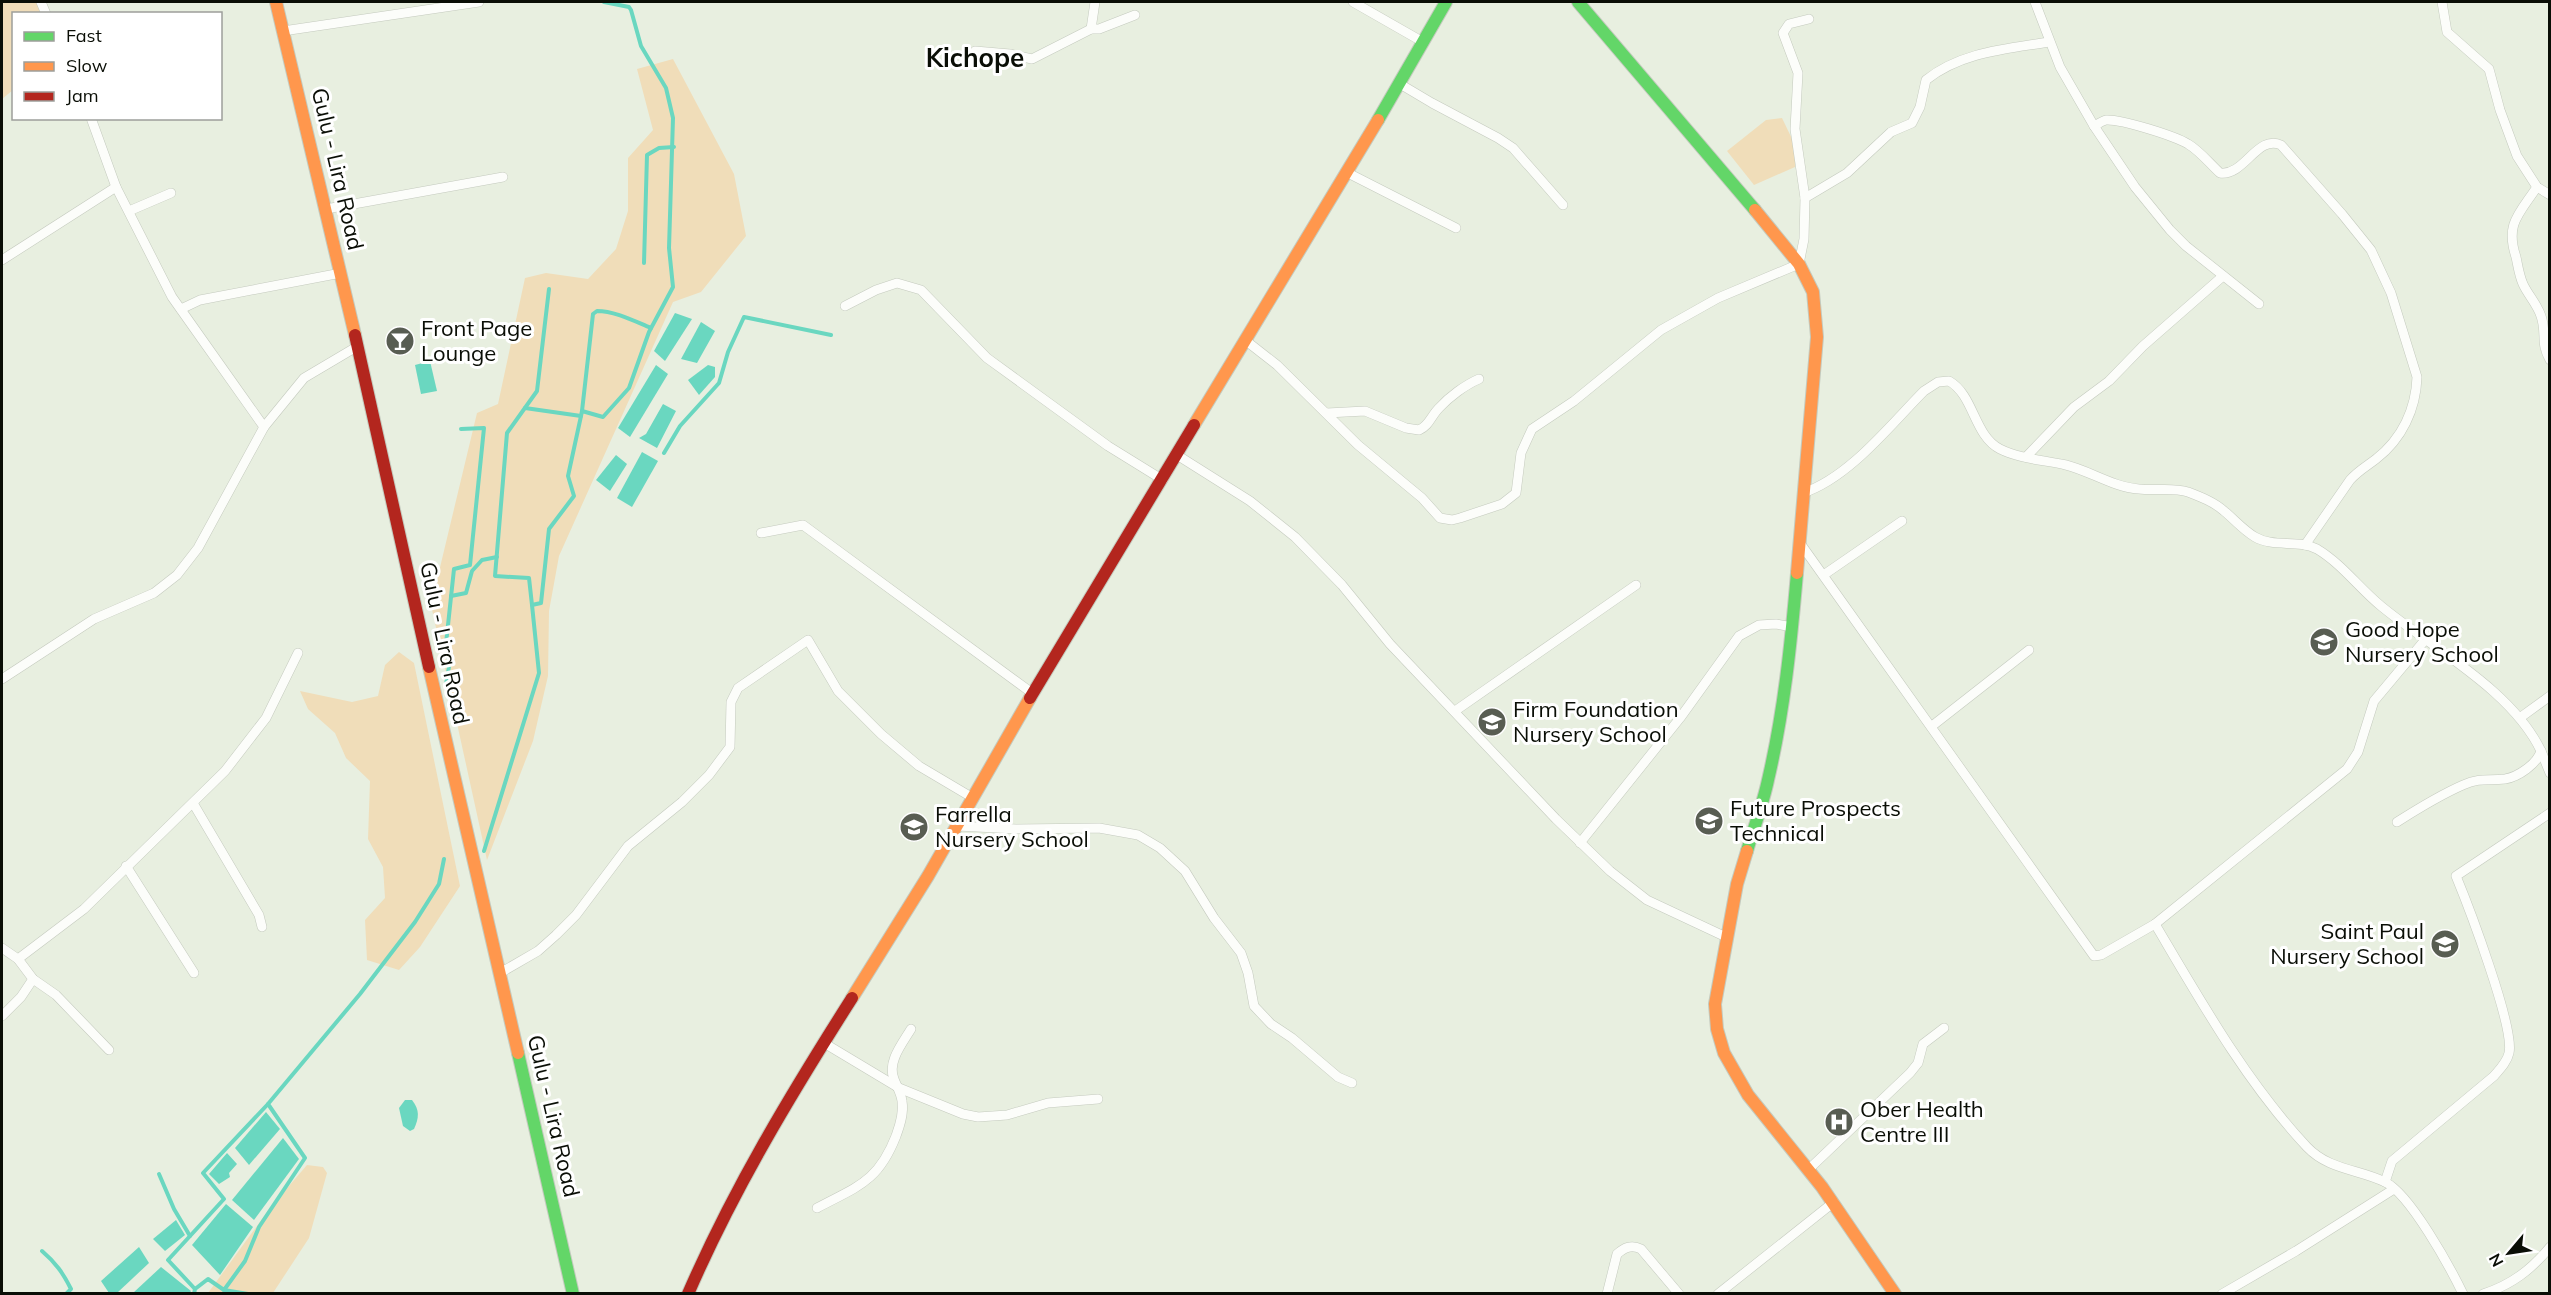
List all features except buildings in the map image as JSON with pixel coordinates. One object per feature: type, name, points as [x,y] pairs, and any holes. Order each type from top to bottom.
[{"type":"street","name":"Gulu - Lira Road","points":[[276,2],[358,346],[433,687],[573,1293]]},
{"type":"street","points":[[283,31],[479,2]]},
{"type":"street","points":[[1091,30],[1095,2]]},
{"type":"street","points":[[1353,2],[1423,42]]},
{"type":"street","points":[[688,1293],[707,1248],[747,1171],[894,932],[1032,693],[1178,455],[1400,84],[1446,2]]},
{"type":"street","points":[[1578,2],[1714,159],[1799,264],[1813,292],[1818,324],[1789,666],[1775,752],[1737,884],[1726,937],[1715,1004],[1716,1027],[1721,1048],[1750,1099],[1809,1168],[1895,1293]]},
{"type":"street","points":[[2035,2],[2049,42],[2073,93],[2146,201],[2182,241],[2259,304]]},
{"type":"street","points":[[2442,2],[2447,32],[2483,61],[2489,69],[2508,134],[2517,156],[2537,187],[2550,195]]},
{"type":"street","points":[[975,51],[1010,54],[1032,59],[1091,30],[1135,15]]},
{"type":"street","points":[[1799,264],[1804,239],[1805,198],[1795,129],[1798,74],[1783,33],[1789,24],[1809,19]]},
{"type":"street","points":[[1805,198],[1847,173],[1891,132],[1912,123],[1920,107],[1926,80],[1942,69],[1966,57],[2049,42]]},
{"type":"street","points":[[1400,84],[1513,148],[1563,205]]},
{"type":"street","points":[[92,120],[116,187],[163,280],[264,428]]},
{"type":"street","points":[[2094,126],[2103,121],[2112,120],[2139,126],[2182,141],[2224,174],[2234,171],[2267,143],[2275,142],[2281,145],[2360,236],[2385,277],[2417,377],[2417,389],[2409,417],[2386,450],[2350,480],[2305,545]]},
{"type":"street","points":[[1346,172],[1456,228]]},
{"type":"street","points":[[326,208],[503,177]]},
{"type":"street","points":[[2,260],[116,187]]},
{"type":"street","points":[[2537,187],[2511,229],[2511,240],[2522,283],[2541,315],[2545,332],[2543,345],[2550,360]]},
{"type":"street","points":[[129,212],[171,193]]},
{"type":"street","points":[[1245,340],[1277,365],[1358,445],[1422,498],[1440,518],[1452,520],[1503,504],[1512,498],[1516,493],[1521,453],[1532,429],[1574,401],[1650,337],[1718,298],[1799,264]]},
{"type":"street","points":[[181,309],[200,300],[341,273]]},
{"type":"street","points":[[2026,457],[2074,406],[2109,381],[2143,346],[2223,276]]},
{"type":"street","points":[[845,306],[876,290],[897,283],[921,290],[987,358],[1108,446],[1163,480]]},
{"type":"street","points":[[2,679],[94,619],[153,593],[177,575],[198,548],[264,428],[304,378],[358,346]]},
{"type":"street","points":[[1327,413],[1365,411],[1406,428],[1419,430],[1428,424],[1439,408],[1470,383],[1479,379]]},
{"type":"street","points":[[1803,493],[1820,486],[1838,474],[1924,390],[1938,382],[1948,381],[1961,393],[1994,446],[2026,457],[2073,467],[2108,481],[2138,489],[2186,491],[2211,502],[2261,541],[2315,548],[2337,564],[2376,602],[2451,657],[2521,717],[2541,751],[2550,773]]},
{"type":"street","points":[[1178,455],[1250,501],[1295,537],[1342,585],[1390,644],[1580,843],[1610,871],[1647,900],[1726,937]]},
{"type":"street","points":[[1825,574],[1902,521]]},
{"type":"street","points":[[761,533],[803,525],[1032,693]]},
{"type":"street","points":[[1800,543],[1825,574],[1873,647],[1932,726],[2092,954],[2097,956],[2155,924],[2347,769],[2358,752],[2374,701],[2425,640]]},
{"type":"street","points":[[1455,711],[1636,585]]},
{"type":"street","points":[[1580,843],[1680,718],[1739,636],[1759,625],[1776,624],[1792,627]]},
{"type":"street","points":[[500,973],[538,951],[556,935],[576,915],[628,846],[682,802],[709,775],[730,747],[731,702],[738,688],[808,640],[838,691],[881,734],[926,770],[973,798]]},
{"type":"street","points":[[1932,726],[2029,651]]},
{"type":"street","points":[[18,959],[84,909],[245,749],[266,718],[298,653]]},
{"type":"street","points":[[2521,717],[2550,696]]},
{"type":"street","points":[[2397,822],[2436,798],[2467,783],[2482,779],[2510,778],[2534,763],[2541,751]]},
{"type":"street","points":[[193,803],[259,915],[262,927]]},
{"type":"street","points":[[2385,1182],[2392,1161],[2494,1076],[2509,1052],[2510,1041],[2506,1023],[2475,925],[2456,876],[2550,813]]},
{"type":"street","points":[[957,826],[1016,829],[1100,828],[1138,835],[1160,848],[1185,871],[1214,918],[1240,953],[1248,973],[1254,1006],[1271,1024],[1293,1038],[1338,1077],[1352,1083]]},
{"type":"street","points":[[126,866],[194,973]]},
{"type":"street","points":[[2155,924],[2240,1060],[2307,1147],[2318,1157],[2334,1166],[2385,1182],[2394,1190],[2419,1219],[2463,1293]]},
{"type":"street","points":[[2,948],[18,959],[33,979],[56,995],[108,1050]]},
{"type":"street","points":[[2,1016],[21,998],[33,979]]},
{"type":"street","points":[[1809,1168],[1910,1073],[1918,1063],[1923,1044],[1944,1028]]},
{"type":"street","points":[[817,1208],[859,1186],[884,1164],[901,1122],[902,1099],[892,1069],[894,1058],[911,1029]]},
{"type":"street","points":[[824,1043],[899,1088],[963,1114],[978,1117],[1007,1115],[1048,1103],[1098,1099]]},
{"type":"street","points":[[2222,1293],[2296,1251],[2394,1190]]},
{"type":"street","points":[[1718,1293],[1834,1202]]},
{"type":"street","points":[[1607,1293],[1614,1260],[1622,1250],[1630,1246],[1641,1249],[1679,1293]]},
{"type":"street","points":[[2482,1293],[2519,1277],[2534,1266],[2550,1247]]},
{"type":"shaded area","points":[[2,2],[36,2],[41,12],[12,12],[12,91],[2,99]]},
{"type":"shaded area","points":[[673,59],[734,174],[746,236],[701,292],[673,302],[559,556],[549,611],[548,676],[533,741],[487,860],[431,605],[477,413],[498,404],[525,278],[546,273],[588,279],[616,249],[628,211],[628,158],[653,130],[637,69]]},
{"type":"shaded area","points":[[1782,118],[1795,145],[1795,167],[1754,185],[1727,151],[1766,120]]},
{"type":"shaded area","points":[[399,652],[414,663],[460,886],[420,947],[399,970],[367,960],[365,920],[385,898],[383,867],[368,839],[370,781],[346,758],[335,733],[308,709],[300,691],[352,702],[378,696],[385,665]]},
{"type":"shaded area","points":[[307,1165],[323,1167],[327,1173],[309,1238],[273,1293],[208,1293],[270,1208]]},
{"type":"water","points":[[675,313],[692,319],[665,361],[654,351]]},
{"type":"water","points":[[701,322],[715,331],[697,363],[681,359]]},
{"type":"water","points":[[430,361],[437,391],[421,394],[415,365]]},
{"type":"water","points":[[656,365],[668,374],[630,437],[618,428]]},
{"type":"water","points":[[708,365],[715,367],[715,377],[699,395],[688,380]]},
{"type":"water","points":[[663,404],[676,411],[657,448],[639,438],[646,434]]},
{"type":"water","points":[[642,452],[658,461],[632,507],[617,498]]},
{"type":"water","points":[[616,455],[627,464],[610,491],[596,480]]},
{"type":"water","points":[[405,1100],[412,1100],[417,1111],[416,1125],[410,1131],[403,1126],[399,1108]]},
{"type":"water","points":[[266,1112],[280,1129],[249,1165],[235,1148]]},
{"type":"water","points":[[283,1138],[299,1159],[254,1220],[232,1200]]},
{"type":"water","points":[[227,1153],[237,1164],[229,1173],[230,1177],[219,1184],[209,1174]]},
{"type":"water","points":[[226,1204],[253,1227],[220,1275],[192,1245]]},
{"type":"water","points":[[176,1220],[185,1235],[165,1251],[153,1239]]},
{"type":"water","points":[[139,1247],[149,1263],[117,1293],[109,1293],[101,1281]]},
{"type":"water","points":[[161,1267],[191,1291],[189,1294],[133,1293]]},
{"type":"waterway","points":[[484,851],[539,673],[532,605],[541,603],[549,529],[574,496],[568,476],[582,411],[603,417],[629,388],[649,332],[673,287],[669,248],[673,118],[666,88],[641,46],[629,7],[604,2]]},
{"type":"waterway","points":[[644,263],[647,155],[659,148],[674,147]]},
{"type":"waterway","points":[[532,605],[529,578],[495,576],[507,433],[537,391],[549,289]]},
{"type":"waterway","points":[[582,411],[593,314],[597,311],[611,313],[651,328]]},
{"type":"waterway","points":[[664,453],[680,426],[719,383],[728,352],[744,317],[831,335]]},
{"type":"waterway","points":[[525,408],[581,416]]},
{"type":"waterway","points":[[446,684],[450,661],[445,653],[454,569],[470,565],[484,428],[461,429]]},
{"type":"waterway","points":[[451,596],[466,593],[472,571],[482,560],[497,557]]},
{"type":"waterway","points":[[194,1294],[195,1289],[208,1279],[224,1290],[245,1261],[259,1227],[305,1158],[268,1104],[360,994],[415,922],[439,884],[444,859]]},
{"type":"waterway","points":[[195,1289],[168,1260],[224,1199],[203,1173],[268,1104]]},
{"type":"waterway","points":[[159,1174],[174,1209],[190,1236]]},
{"type":"waterway","points":[[42,1251],[55,1264],[68,1283],[71,1289],[66,1294]]},
{"type":"waterway","points":[[224,1290],[248,1294]]},
{"type":"traffic: fast","points":[[1378,120],[1446,2]]},
{"type":"traffic: fast","points":[[1578,2],[1755,210]]},
{"type":"traffic: fast","points":[[1747,851],[1774,754],[1783,703],[1797,573]]},
{"type":"traffic: fast","points":[[518,1053],[573,1294]]},
{"type":"traffic: slow","points":[[276,2],[355,335]]},
{"type":"traffic: slow","points":[[1194,425],[1378,120]]},
{"type":"traffic: slow","points":[[1755,210],[1799,264],[1813,292],[1817,337],[1797,573]]},
{"type":"traffic: slow","points":[[429,667],[518,1053]]},
{"type":"traffic: slow","points":[[852,998],[928,876],[1030,698]]},
{"type":"traffic: slow","points":[[1747,851],[1737,884],[1715,1004],[1717,1029],[1724,1053],[1748,1095],[1822,1187],[1895,1294]]},
{"type":"traffic: jam","points":[[355,335],[429,667]]},
{"type":"traffic: jam","points":[[1030,698],[1194,425]]},
{"type":"traffic: jam","points":[[688,1294],[724,1217],[764,1143],[852,998]]},
{"type":"place","name":"Front Page Lounge","points":[[400,341]]},
{"type":"place","name":"Good Hope Nursery School","points":[[2324,642]]},
{"type":"place","name":"Firm Foundation Nursery School","points":[[1492,722]]},
{"type":"place","name":"Future Prospects Technical","points":[[1709,821]]},
{"type":"place","name":"Farrella Nursery School","points":[[914,827]]},
{"type":"place","name":"Saint Paul Nursery School","points":[[2445,944]]},
{"type":"place","name":"Ober Health Centre III","points":[[1839,1122]]},
{"type":"district","name":"Kichope","points":[[975,57]]}]
